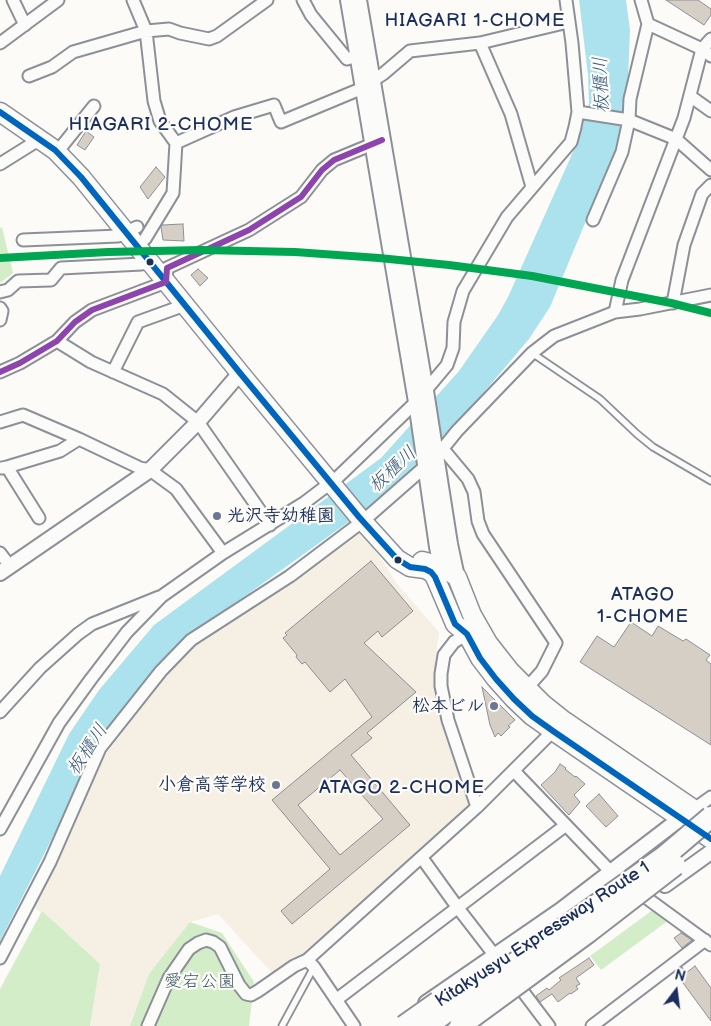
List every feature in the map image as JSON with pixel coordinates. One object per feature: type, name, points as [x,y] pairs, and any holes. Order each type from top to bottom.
[{"type":"highway","points":[[0,100],[27,117],[62,146],[90,175],[136,232],[185,305],[240,373],[336,482]]},
{"type":"highway","points":[[0,112],[55,150],[136,232]]},
{"type":"highway","points":[[166,275],[364,516],[403,556],[457,577],[465,600],[480,631],[505,665],[558,726]]},
{"type":"highway","points":[[429,565],[480,658],[496,679],[532,716],[558,726],[695,815],[711,821]]},
{"type":"highway","points":[[669,861],[711,837],[695,815]]},
{"type":"highway","points":[[669,861],[695,815]]},
{"type":"highway","name":"Kitakyusyu Expressway Route 1","points":[[404,1026],[514,953],[669,861]]},
{"type":"highway","name":"Kitakyusyu Expressway Route 1","points":[[427,1026],[669,861]]},
{"type":"highway","name":"Kitakyusyu Expressway Route 1","points":[[435,1026],[669,861]]},
{"type":"highway","name":"Kitakyusyu Expressway Route 1","points":[[460,1026],[594,928],[669,861]]},
{"type":"street","points":[[13,0],[25,24]]},
{"type":"street","points":[[0,43],[58,0]]},
{"type":"street","points":[[23,240],[118,236],[136,232],[173,193],[176,143],[160,121],[154,101],[146,31],[132,0]]},
{"type":"street","points":[[29,76],[52,67],[73,52],[146,31],[170,29],[209,39],[217,36],[267,0]]},
{"type":"street","points":[[303,0],[311,15],[347,59],[357,56]]},
{"type":"street","points":[[348,0],[357,56],[367,84]]},
{"type":"street","points":[[360,0],[367,84],[433,457],[443,546],[457,577]]},
{"type":"street","points":[[0,829],[59,723],[127,632],[162,596],[222,553],[270,525],[336,482],[422,401],[447,365],[453,348],[454,322],[463,291],[507,217],[571,142],[582,113],[566,0]]},
{"type":"street","points":[[593,220],[622,152],[630,99],[648,24],[641,0]]},
{"type":"street","points":[[176,143],[234,117],[274,105],[281,122],[367,84],[384,74],[410,52],[480,43],[568,22]]},
{"type":"street","points":[[648,24],[706,53]]},
{"type":"street","points":[[615,312],[622,280],[676,139],[711,39]]},
{"type":"street","points":[[480,43],[511,114],[532,187]]},
{"type":"street","points":[[690,96],[711,111]]},
{"type":"street","points":[[62,146],[94,106]]},
{"type":"street","points":[[582,113],[628,120],[676,139],[711,170]]},
{"type":"street","points":[[0,164],[40,139]]},
{"type":"street","points":[[0,372],[58,341],[75,322],[92,310],[166,275],[249,230],[301,198],[322,170],[334,160],[377,142]]},
{"type":"street","points":[[673,303],[684,245],[702,194],[711,185]]},
{"type":"street","points":[[0,292],[8,290],[18,281],[51,280],[61,268],[142,264]]},
{"type":"street","points":[[0,958],[50,862],[100,748],[161,671],[191,640],[290,576],[364,516],[433,457],[532,354],[554,336],[615,312],[711,296]]},
{"type":"street","points":[[113,372],[138,322],[185,305]]},
{"type":"street","points":[[0,308],[2,311],[0,320]]},
{"type":"street","points":[[58,341],[91,362],[163,394],[198,422],[270,525]]},
{"type":"street","points":[[0,553],[5,570],[150,470],[198,422],[240,373]]},
{"type":"street","points":[[0,422],[23,415],[79,438],[140,468],[150,470],[176,489],[222,553]]},
{"type":"street","points":[[39,518],[4,468],[60,451],[79,438]]},
{"type":"street","points":[[433,457],[468,479],[474,492],[478,521],[483,534],[556,643],[542,671],[526,689]]},
{"type":"street","points":[[429,565],[432,557],[443,546]]},
{"type":"street","points":[[0,712],[40,668],[78,634],[92,624],[162,596]]},
{"type":"street","points":[[467,634],[454,642],[444,655],[441,686],[448,720],[477,807]]},
{"type":"street","points":[[148,1026],[169,978],[189,949],[198,943],[206,940],[220,947],[238,985],[246,994],[258,991],[294,966],[311,963],[477,807],[558,726]]},
{"type":"street","points":[[514,771],[612,872],[708,942],[592,1026]]},
{"type":"street","points":[[393,1026],[695,815],[711,797]]},
{"type":"street","points":[[336,1000],[566,825]]},
{"type":"street","points":[[464,1026],[711,852]]},
{"type":"street","points":[[422,858],[549,1026]]},
{"type":"street","points":[[311,963],[354,1026]]},
{"type":"lane","points":[[532,354],[600,399],[653,447],[711,481]]},
{"type":"lane","points":[[282,1026],[311,963]]},
{"type":"shaded area","name":"小倉高等学校","points":[[359,529],[397,584],[439,632],[435,662],[437,697],[446,738],[470,807],[302,959],[273,974],[218,914],[190,922],[143,991],[130,1026],[90,1026],[100,964],[32,905],[100,762],[170,670],[194,646]]},
{"type":"green space","points":[[2,227],[13,273],[0,283],[0,228]]},
{"type":"green space","points":[[654,909],[669,920],[601,970],[590,956]]},
{"type":"green space","points":[[42,911],[100,964],[90,1026],[0,1026],[0,989]]},
{"type":"green space","name":"愛宕公園","points":[[190,922],[222,933],[254,982],[249,1026],[130,1026],[149,974]]},
{"type":"water","name":"板櫃川","points":[[579,0],[626,0],[630,30],[627,103],[614,154],[550,307],[529,339],[447,436],[386,495],[216,617],[154,670],[67,809],[0,941],[0,876],[69,734],[99,690],[154,625],[381,458],[459,371],[498,315],[508,297],[569,161],[580,135],[589,103],[588,75]]},
{"type":"building","points":[[666,0],[698,0],[711,9],[711,15],[704,25]]},
{"type":"building","points":[[86,131],[94,137],[85,150],[77,145]]},
{"type":"building","points":[[156,167],[165,177],[148,199],[140,187]]},
{"type":"building","points":[[183,224],[184,241],[163,240],[162,225]]},
{"type":"building","points":[[198,269],[208,278],[200,286],[191,275]]},
{"type":"building","points":[[371,561],[413,611],[382,637],[378,631],[364,643],[416,692],[367,733],[372,738],[351,755],[410,825],[292,924],[281,911],[330,869],[272,800],[372,717],[345,679],[330,692],[305,662],[302,664],[296,657],[297,655],[283,638],[287,635],[285,633]],"holes":[[[340,770],[383,819],[340,855],[298,805]]]},
{"type":"building","points":[[631,622],[652,636],[658,626],[683,641],[686,639],[710,655],[706,660],[711,664],[711,745],[580,662],[597,636],[614,647]]},
{"type":"building","name":"松本ビル","points":[[482,687],[515,720],[501,736],[498,733],[495,737],[490,725]]},
{"type":"building","points":[[560,764],[585,784],[574,795],[580,802],[569,815],[541,785],[555,772]]},
{"type":"building","points":[[599,794],[618,816],[606,827],[586,806]]},
{"type":"building","points":[[681,933],[692,940],[682,948],[674,938]]},
{"type":"building","points":[[589,958],[594,965],[576,978],[580,984],[576,986],[578,989],[558,1002],[552,994],[540,1002],[536,996],[547,988],[549,990],[561,980],[559,978]]},
{"type":"building","points":[[695,966],[711,988],[711,1021],[675,972],[682,967],[686,973]]},
{"type":"transit line","points":[[0,112],[55,150],[81,177],[359,517],[397,559],[410,567],[425,569],[431,572],[435,577],[455,624],[467,634],[480,658],[514,699],[532,716],[553,731],[711,839]]},
{"type":"transit line","points":[[0,372],[20,363],[57,341],[75,322],[92,310],[166,282],[167,268],[249,230],[301,197],[322,170],[334,160],[382,140]]},
{"type":"transit line","points":[[0,258],[108,252],[201,250],[295,252],[379,258],[532,276],[671,303],[711,313]]},
{"type":"place","name":"光沢寺幼稚園","points":[[217,516]]},
{"type":"place","name":"松本ビル","points":[[494,706]]},
{"type":"place","name":"小倉高等学校","points":[[276,785]]},
{"type":"district","name":"HIAGARI 1-CHOME","points":[[475,21]]},
{"type":"district","name":"HIAGARI 2-CHOME","points":[[161,125]]},
{"type":"district","name":"ATAGO 1-CHOME","points":[[643,606]]},
{"type":"district","name":"ATAGO 2-CHOME","points":[[402,788]]}]
